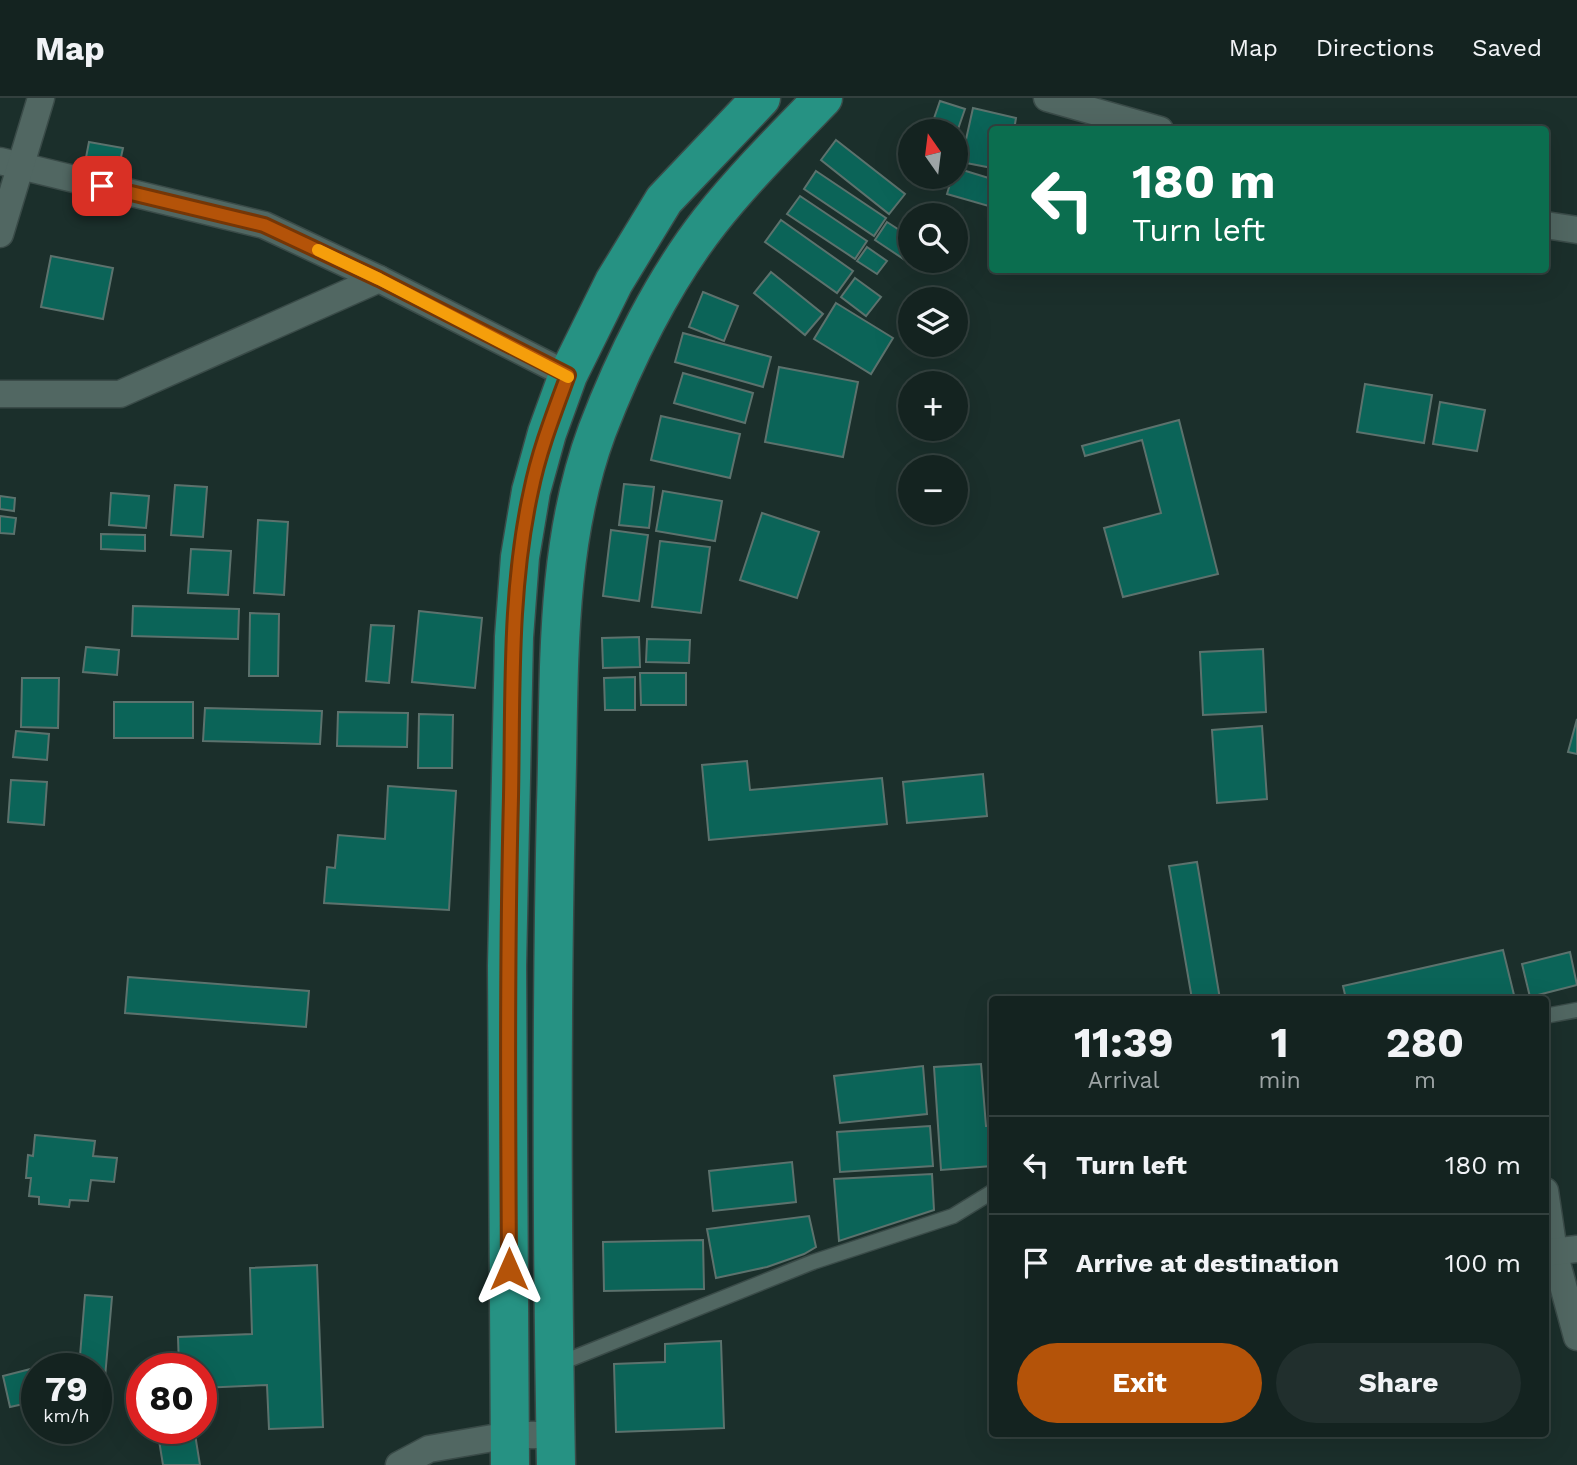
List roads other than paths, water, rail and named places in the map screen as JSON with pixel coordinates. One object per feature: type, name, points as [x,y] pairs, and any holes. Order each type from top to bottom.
[{"type":"highway","points":[[510,1450],[507,966],[514,637],[520,557],[531,491],[547,433],[568,375],[614,282],[664,200],[761,98]]},
{"type":"highway","points":[[556,1450],[554,911],[561,637],[566,563],[576,502],[597,432],[627,362],[666,287],[709,223],[757,165],[823,98]]},
{"type":"street","points":[[0,234],[10,164],[41,98]]},
{"type":"street","points":[[1047,98],[1146,126]]},
{"type":"street","points":[[10,164],[264,225],[379,279],[568,375]]},
{"type":"street","points":[[1549,226],[1577,230]]},
{"type":"street","points":[[0,394],[120,394],[379,279]]},
{"type":"street","points":[[1549,1208],[1577,1337]]},
{"type":"street","points":[[399,1465],[429,1450],[556,1450]]},
{"type":"lane","points":[[1549,1015],[1577,1010]]},
{"type":"lane","points":[[554,1365],[813,1262],[953,1216],[989,1194]]}]
